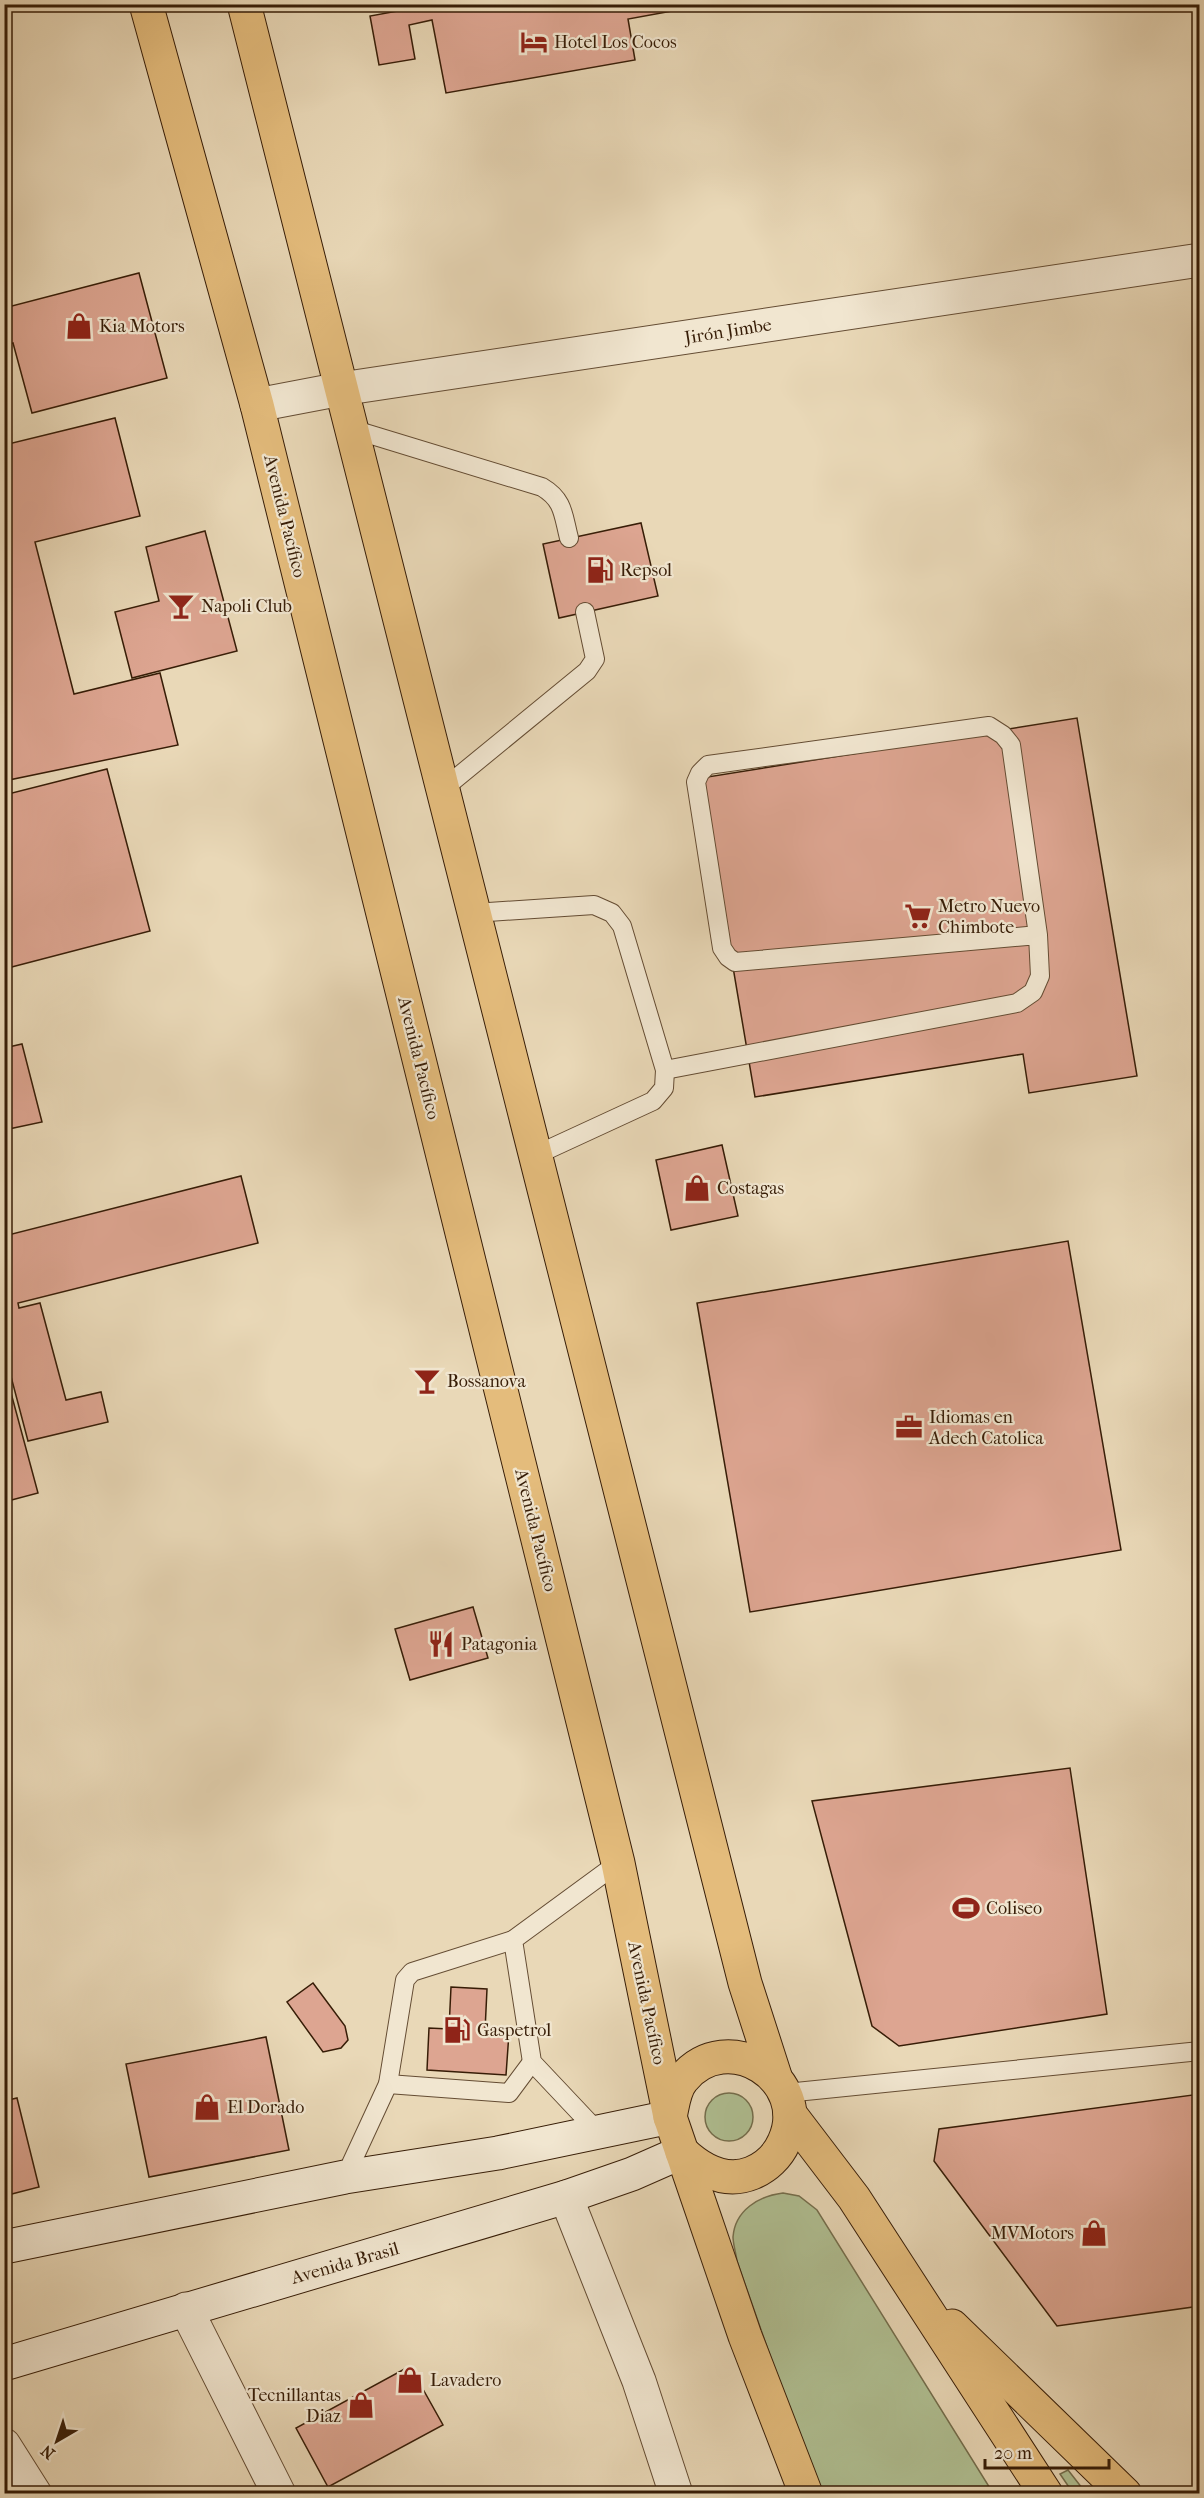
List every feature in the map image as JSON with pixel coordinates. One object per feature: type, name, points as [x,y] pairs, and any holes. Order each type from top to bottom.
[{"type":"main road","name":"Avenida Pacífico","points":[[146,4],[258,405],[618,1863],[670,2117]]},
{"type":"main road","points":[[244,4],[742,1972],[784,2094],[788,2133],[780,2150],[768,2164],[751,2174],[732,2177],[713,2174],[696,2165],[682,2152]]},
{"type":"main road","points":[[806,2493],[745,2336],[670,2117],[674,2097],[683,2079],[699,2065],[718,2057],[739,2057],[758,2063],[784,2094],[1046,2493]]},
{"type":"main road","points":[[913,2288],[1125,2493]]},
{"type":"street","name":"Jirón Jimbe","points":[[258,405],[341,389],[1200,260]]},
{"type":"street","points":[[4,2247],[345,2177],[498,2153],[670,2117]]},
{"type":"street","name":"Avenida Brasil","points":[[4,2364],[566,2198],[632,2174],[682,2152]]},
{"type":"street","points":[[566,2198],[639,2381],[676,2493]]},
{"type":"street","points":[[186,2309],[279,2493]]},
{"type":"street","points":[[4,2445],[35,2493]]},
{"type":"lane","points":[[352,429],[542,487],[555,495],[561,505],[568,538]]},
{"type":"lane","points":[[443,789],[587,671],[596,659],[585,612]]},
{"type":"lane","points":[[665,1070],[1017,1003],[1033,992],[1040,976],[1038,935],[1011,745],[1003,735],[989,726],[708,765],[700,772],[696,782],[722,948],[735,962],[1038,935]]},
{"type":"lane","points":[[474,913],[594,905],[612,912],[622,926],[665,1070],[664,1088],[653,1101],[536,1155]]},
{"type":"lane","points":[[345,2177],[388,2084],[405,1980],[411,1972],[513,1940],[618,1863]]},
{"type":"lane","points":[[513,1940],[532,2062],[598,2132]]},
{"type":"lane","points":[[784,2094],[1200,2051]]},
{"type":"lane","points":[[388,2084],[509,2093],[532,2062]]},
{"type":"green space","points":[[729,2093],[746,2100],[753,2117],[746,2134],[729,2141],[712,2134],[705,2117],[712,2100]]},
{"type":"green space","points":[[783,2193],[799,2196],[817,2210],[993,2493],[818,2493],[737,2261],[733,2240],[735,2227],[743,2212],[765,2197]]},
{"type":"green space","points":[[1068,2470],[1086,2493],[1073,2493],[1060,2474]]},
{"type":"building","name":"Hotel Los Cocos","points":[[436,4],[699,4],[699,6],[628,19],[635,60],[446,93],[432,20],[409,25],[415,59],[379,65],[370,16]]},
{"type":"building","name":"Kia Motors","points":[[139,273],[167,378],[32,413],[13,343],[4,346],[4,308]]},
{"type":"building","points":[[115,418],[140,516],[35,542],[74,694],[160,673],[178,745],[4,781],[4,445]]},
{"type":"building","name":"Repsol","points":[[641,523],[658,596],[559,618],[543,544]]},
{"type":"building","name":"Napoli Club","points":[[205,531],[237,651],[132,678],[115,612],[159,601],[146,547]]},
{"type":"building","name":"Metro Nuevo Chimbote","points":[[1077,718],[1137,1076],[1029,1093],[1023,1054],[755,1097],[701,778]]},
{"type":"building","points":[[107,769],[150,931],[4,969],[4,795]]},
{"type":"building","points":[[22,1044],[42,1122],[4,1130],[4,1048]]},
{"type":"building","name":"Costagas","points":[[722,1145],[738,1216],[671,1230],[656,1160]]},
{"type":"building","points":[[241,1176],[258,1243],[18,1303],[19,1308],[40,1303],[66,1400],[101,1392],[108,1422],[28,1441],[4,1350],[4,1236]]},
{"type":"building","name":"Idiomas en Adech Catolica","points":[[1068,1241],[1121,1550],[750,1612],[697,1303]]},
{"type":"building","points":[[4,1367],[38,1493],[4,1502]]},
{"type":"building","name":"Patagonia","points":[[473,1607],[488,1658],[410,1680],[395,1629]]},
{"type":"building","name":"Coliseo","points":[[1070,1768],[1107,2014],[899,2046],[872,2026],[812,1801]]},
{"type":"building","points":[[313,1983],[345,2026],[348,2040],[341,2048],[323,2052],[287,2002]]},
{"type":"building","name":"Gaspetrol","points":[[451,1987],[487,1989],[485,2031],[509,2033],[506,2075],[427,2070],[429,2028],[449,2029]]},
{"type":"building","name":"El Dorado","points":[[266,2037],[289,2150],[149,2177],[126,2064]]},
{"type":"building","name":"MVMotors","points":[[1200,2094],[1200,2306],[1057,2326],[934,2161],[939,2129]]},
{"type":"building","points":[[17,2098],[39,2187],[4,2196],[4,2101]]},
{"type":"building","points":[[410,2366],[443,2425],[328,2487],[296,2428]]},
{"type":"place","name":"Hotel Los Cocos","points":[[534,42]]},
{"type":"place","name":"Kia Motors","points":[[79,326]]},
{"type":"place","name":"Repsol","points":[[600,570]]},
{"type":"place","name":"Napoli Club","points":[[181,606]]},
{"type":"place","name":"Metro Nuevo Chimbote","points":[[918,916]]},
{"type":"place","name":"Costagas","points":[[697,1188]]},
{"type":"place","name":"Bossanova","points":[[427,1381]]},
{"type":"place","name":"Idiomas en Adech Catolica","points":[[909,1427]]},
{"type":"place","name":"Patagonia","points":[[441,1644]]},
{"type":"place","name":"Coliseo","points":[[966,1908]]},
{"type":"place","name":"Gaspetrol","points":[[457,2030]]},
{"type":"place","name":"El Dorado","points":[[207,2107]]},
{"type":"place","name":"MVMotors","points":[[1094,2233]]},
{"type":"place","name":"Lavadero","points":[[410,2380]]},
{"type":"place","name":"Tecnillantas Diaz","points":[[361,2405]]}]
